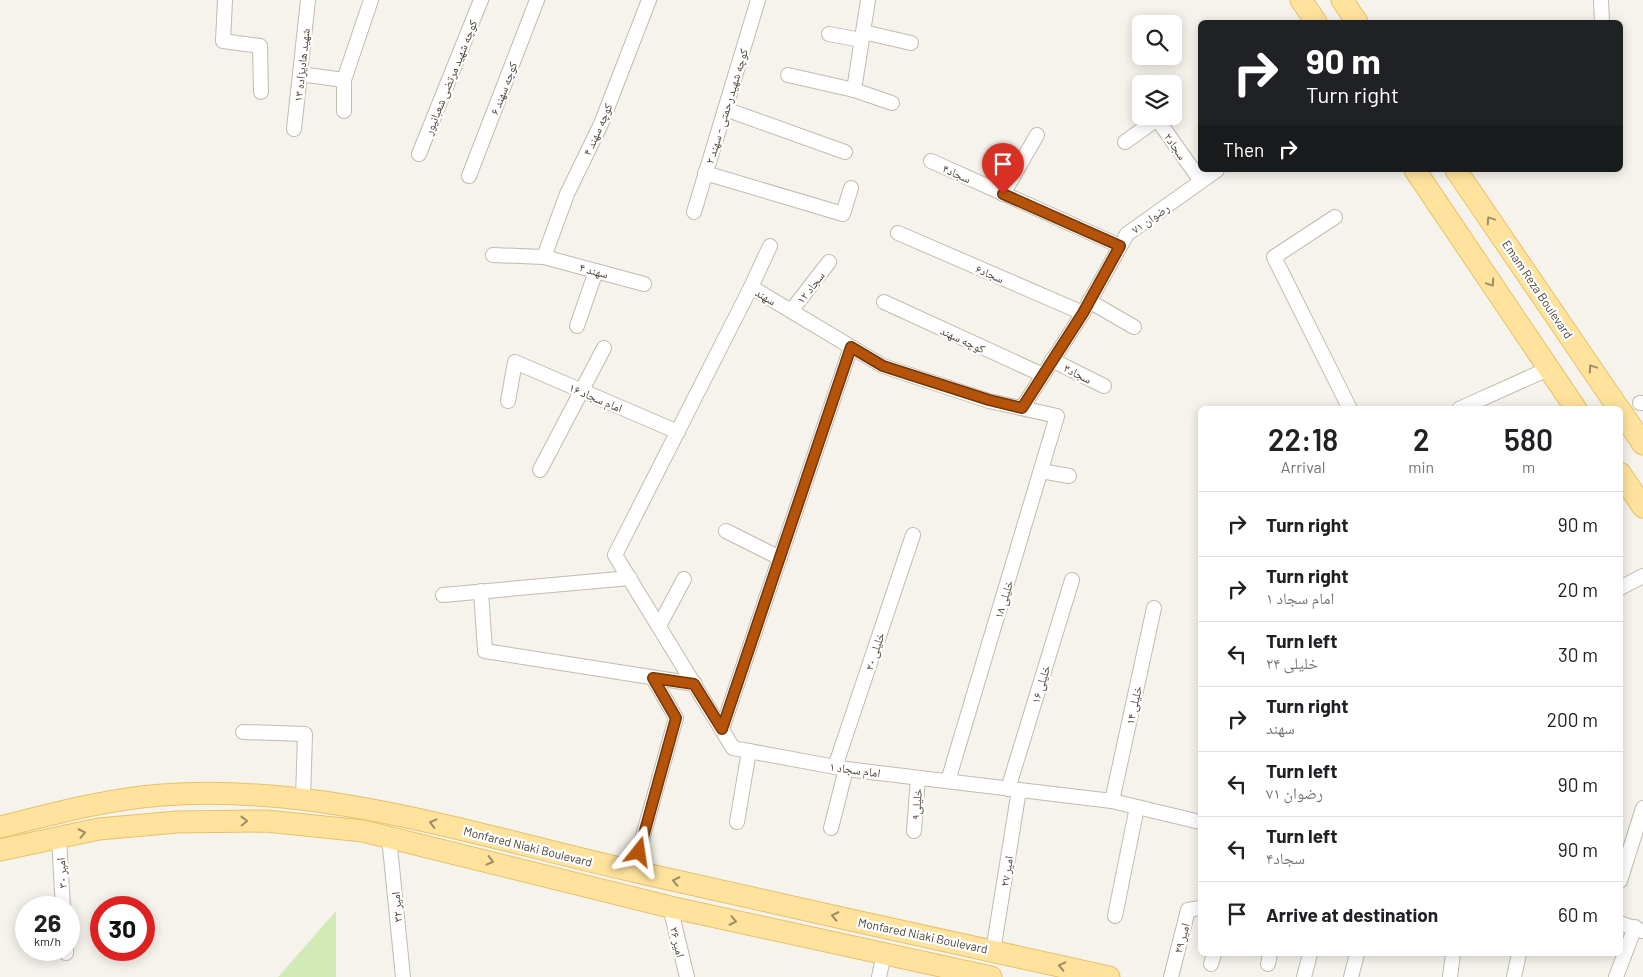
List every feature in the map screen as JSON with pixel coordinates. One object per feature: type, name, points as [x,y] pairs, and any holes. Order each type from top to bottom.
[{"type":"main road","points":[[1301,0],[1315,20]]},
{"type":"main road","points":[[1342,0],[1356,20]]},
{"type":"main road","points":[[1416,172],[1574,406]]},
{"type":"main road","name":"Emam Reza Boulevard","points":[[1457,172],[1617,406]]},
{"type":"main road","name":"Emam Reza Boulevard","points":[[1623,414],[1643,444]]},
{"type":"main road","points":[[1623,477],[1643,507]]},
{"type":"main road","name":"Monfared Niaki Boulevard","points":[[0,827],[94,804],[162,795],[236,794],[303,799],[387,812],[634,872],[1109,977]]},
{"type":"main road","name":"Monfared Niaki Boulevard","points":[[0,850],[100,829],[177,822],[266,821],[363,831],[670,907],[991,977]]},
{"type":"main road","points":[[626,896],[634,872]]},
{"type":"street","points":[[226,0],[223,41],[260,46],[261,92]]},
{"type":"street","name":"شهید هادیزاده ۱۳","points":[[294,129],[308,0]]},
{"type":"street","points":[[344,111],[344,80],[371,0]]},
{"type":"street","name":"کوچه شهید مرتضی شعبانپور","points":[[420,154],[480,0]]},
{"type":"street","name":"کوچه سهند ۶","points":[[468,176],[537,0]]},
{"type":"street","name":"کوچه سهند ۴","points":[[544,257],[567,194],[601,124],[648,0]]},
{"type":"street","name":"کوچه شهید رحمتی - سهند ۲","points":[[694,212],[758,0]]},
{"type":"street","points":[[854,90],[868,0]]},
{"type":"street","points":[[1601,0],[1602,20]]},
{"type":"street","points":[[829,34],[862,36],[911,43]]},
{"type":"street","points":[[300,74],[344,80]]},
{"type":"street","points":[[788,74],[854,90],[892,103]]},
{"type":"street","points":[[725,109],[845,152]]},
{"type":"street","name":"سجاد۲","points":[[1125,142],[1157,119],[1201,181]]},
{"type":"street","points":[[1003,194],[1037,135]]},
{"type":"street","name":"سجاد۴","points":[[932,161],[1120,246]]},
{"type":"street","name":"رضوان ۷۱","points":[[1022,408],[1086,307],[1126,234],[1214,172]]},
{"type":"street","points":[[705,173],[843,214],[850,188]]},
{"type":"street","points":[[1335,217],[1274,257],[1348,406]]},
{"type":"street","name":"سجاد۶","points":[[898,233],[1134,327]]},
{"type":"street","points":[[751,287],[770,246]]},
{"type":"street","name":"سهند ۴","points":[[493,255],[544,257],[644,284]]},
{"type":"street","name":"سجاد ۱۲","points":[[791,311],[829,262]]},
{"type":"street","points":[[577,326],[596,271]]},
{"type":"street","name":"سهند","points":[[615,555],[751,287],[883,366],[989,400],[1057,416]]},
{"type":"street","name":"كوچه سهند","points":[[884,302],[1043,375]]},
{"type":"street","points":[[722,729],[851,347]]},
{"type":"street","points":[[540,470],[604,348]]},
{"type":"street","name":"سجاد۳","points":[[1052,360],[1104,386]]},
{"type":"street","name":"امام سجاد ۱۶","points":[[508,400],[515,362],[678,432]]},
{"type":"street","points":[[1466,406],[1548,369]]},
{"type":"street","name":"خلیلی ۱۸","points":[[948,781],[1057,416]]},
{"type":"street","points":[[1041,471],[1069,476]]},
{"type":"street","points":[[726,531],[780,558]]},
{"type":"street","name":"خلیلی ۲۰","points":[[831,828],[841,768],[913,535]]},
{"type":"street","name":"امام سجاد ۱","points":[[615,555],[733,748],[841,768],[1112,801],[1198,822]]},
{"type":"street","points":[[1623,586],[1643,576]]},
{"type":"street","points":[[443,595],[630,578]]},
{"type":"street","points":[[659,626],[684,579]]},
{"type":"street","name":"خلیلی ۱۶","points":[[1014,789],[1072,580]]},
{"type":"street","points":[[481,591],[485,651],[694,684]]},
{"type":"street","name":"خلیلی ۱۴","points":[[1112,801],[1154,608]]},
{"type":"street","points":[[634,872],[676,718],[653,678]]},
{"type":"street","points":[[243,732],[305,734],[303,799]]},
{"type":"street","points":[[737,822],[749,751]]},
{"type":"street","name":"خلیلی۹","points":[[914,831],[918,778]]},
{"type":"street","name":"امیر ۲۷","points":[[993,951],[1014,789]]},
{"type":"street","points":[[1115,916],[1137,807]]},
{"type":"street","points":[[1623,871],[1643,808]]},
{"type":"street","name":"امیر ۳۲","points":[[390,837],[403,977]]},
{"type":"street","name":"امیر ۳۰","points":[[59,838],[62,896]]},
{"type":"street","name":"امیر ۳۶","points":[[670,907],[686,977]]},
{"type":"street","name":"امیر ۲۹","points":[[1171,977],[1188,910],[1198,908]]},
{"type":"street","points":[[1616,977],[1639,929],[1623,924]]},
{"type":"street","points":[[879,977],[884,953]]},
{"type":"street","points":[[1304,977],[1309,956]]},
{"type":"street","points":[[1352,977],[1357,956]]},
{"type":"street","points":[[1450,977],[1453,956]]},
{"type":"street","points":[[1514,977],[1519,956]]},
{"type":"green space","points":[[336,911],[336,977],[278,977]]},
{"type":"route","points":[[639,852],[676,718],[653,678],[694,684],[722,729],[851,347],[883,366],[989,400],[1022,408],[1083,313],[1120,246],[1003,194]]}]
